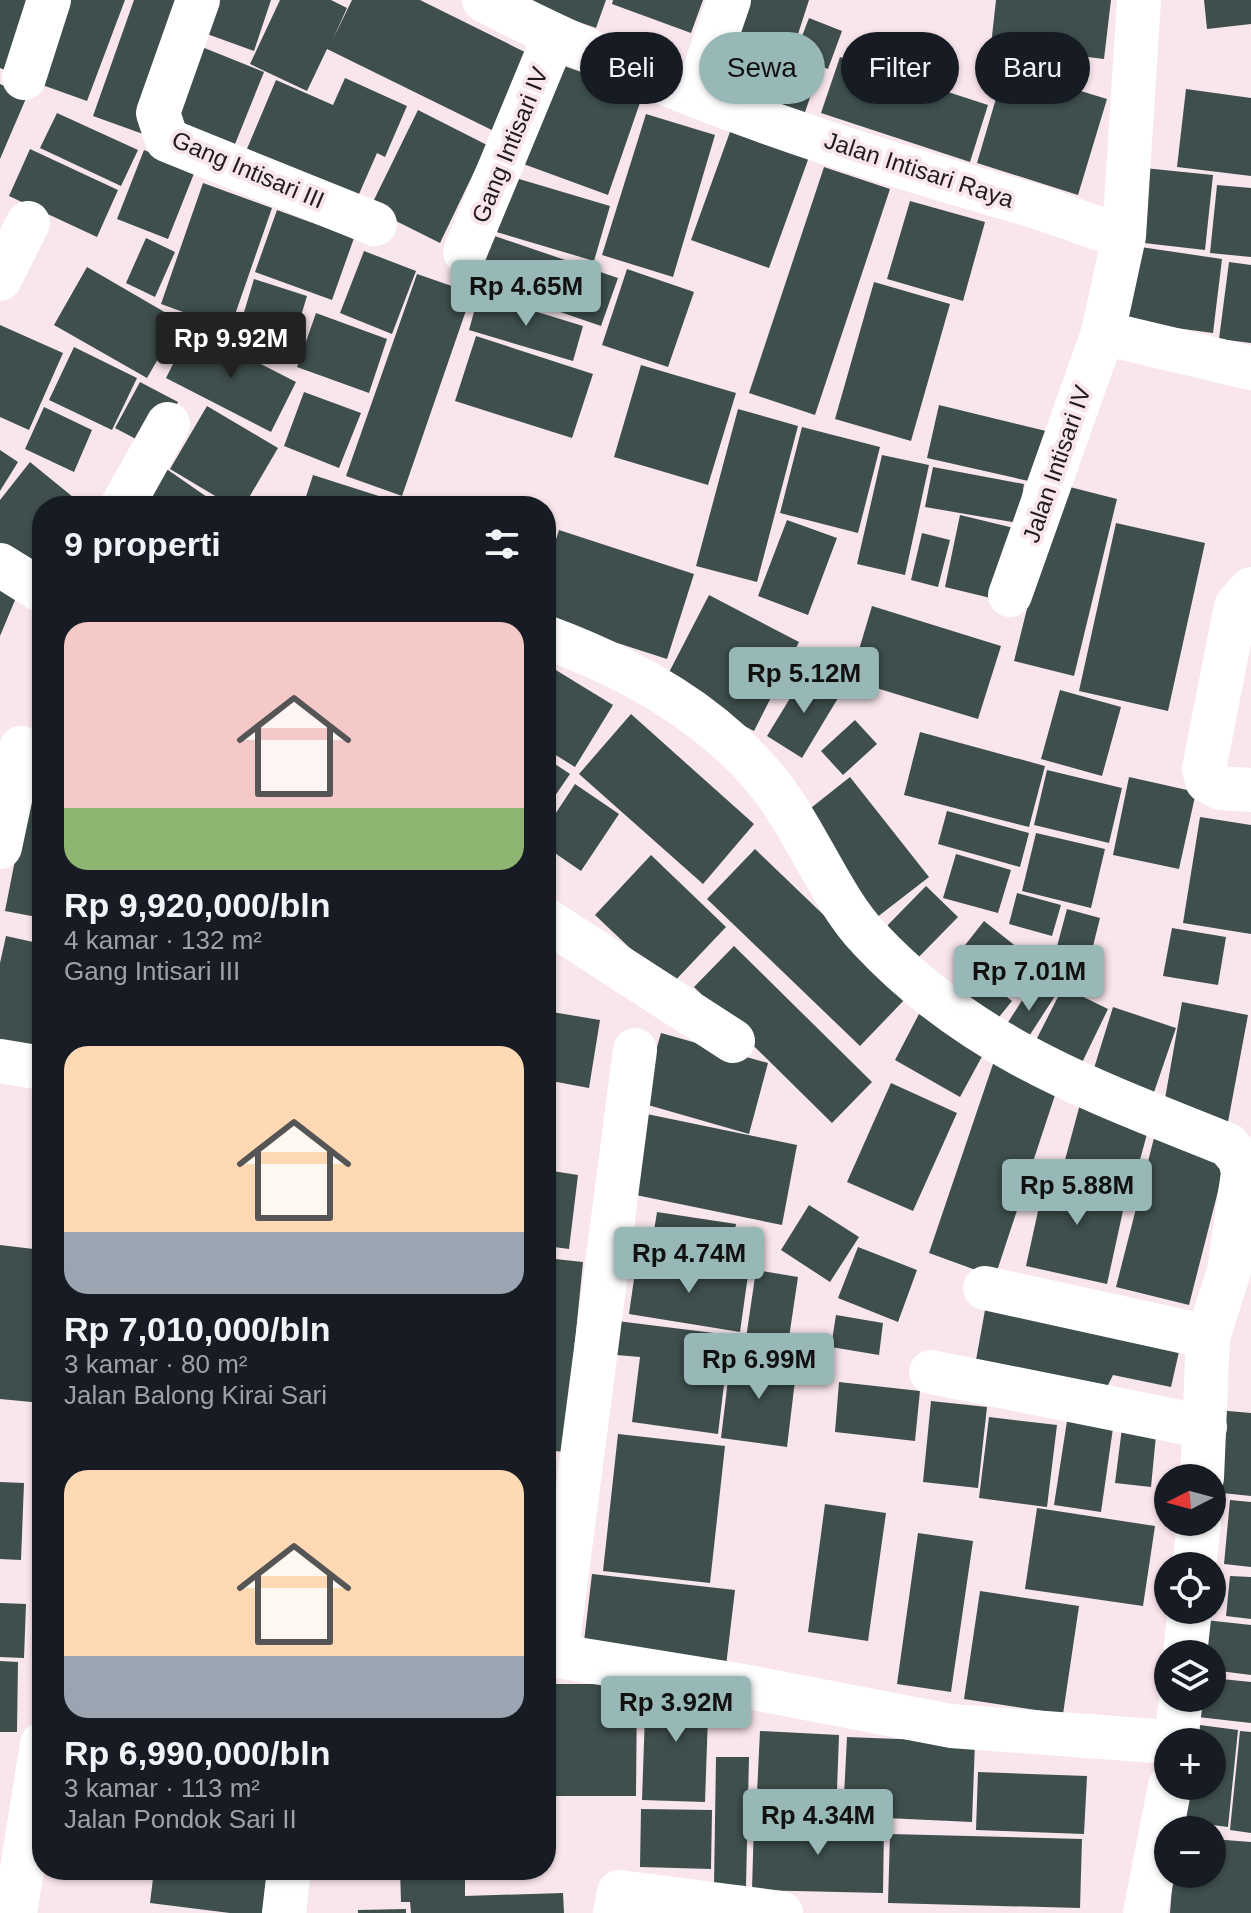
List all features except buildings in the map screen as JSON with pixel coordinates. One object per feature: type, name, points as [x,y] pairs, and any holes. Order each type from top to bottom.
[{"type":"street","points":[[24,78],[49,0]]},
{"type":"street","name":"Gang Intisari III","points":[[198,0],[158,113],[167,140],[375,224]]},
{"type":"street","name":"Jalan Intisari Raya","points":[[484,0],[554,37],[696,96],[924,175],[1124,236]]},
{"type":"street","points":[[696,96],[729,0]]},
{"type":"street","points":[[1139,0],[1124,236],[1103,333],[1251,368]]},
{"type":"street","name":"Gang Intisari IV","points":[[465,252],[554,37]]},
{"type":"street","points":[[0,279],[28,223]]},
{"type":"street","name":"Jalan Intisari IV","points":[[1010,595],[1103,333]]},
{"type":"street","points":[[128,496],[168,424]]},
{"type":"street","points":[[0,565],[32,585]]},
{"type":"street","points":[[1251,589],[1236,606],[1204,769],[1207,781],[1220,788],[1251,790]]},
{"type":"street","points":[[556,641],[601,658],[656,687],[720,733],[774,790],[866,936],[910,979],[949,1010],[1046,1071],[1228,1145],[1235,1152],[1243,1173],[1240,1275],[1208,1337],[1203,1464]]},
{"type":"street","points":[[0,847],[21,748]]},
{"type":"street","points":[[556,926],[733,1041]]},
{"type":"street","points":[[556,1619],[635,1050]]},
{"type":"street","points":[[0,1061],[32,1066]]},
{"type":"street","points":[[985,1288],[1208,1337]]},
{"type":"street","points":[[931,1372],[1205,1427]]},
{"type":"street","points":[[556,1656],[743,1686],[951,1726],[1154,1741]]},
{"type":"street","points":[[1145,1913],[1167,1800]]},
{"type":"street","points":[[11,1901],[32,1818]]},
{"type":"street","points":[[284,1913],[288,1880]]},
{"type":"street","points":[[615,1913],[619,1892],[781,1913]]}]
